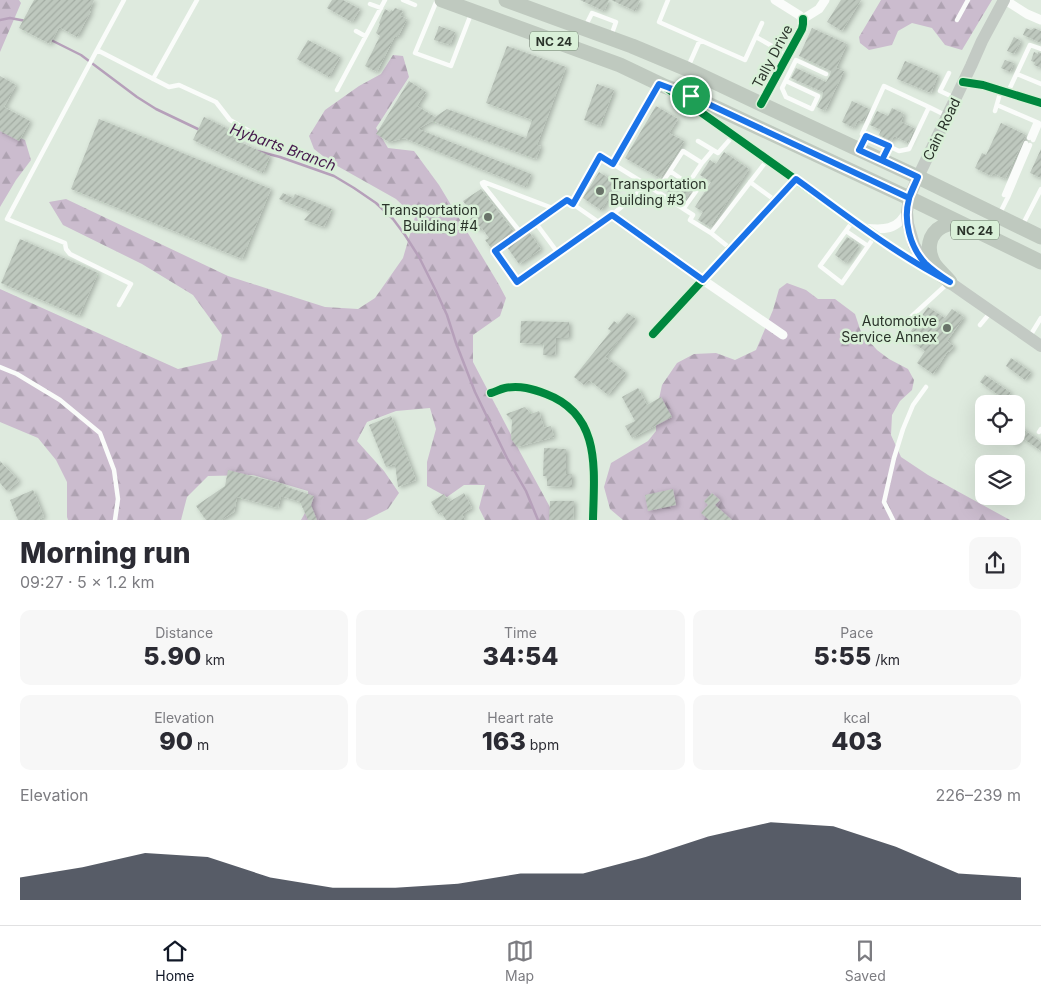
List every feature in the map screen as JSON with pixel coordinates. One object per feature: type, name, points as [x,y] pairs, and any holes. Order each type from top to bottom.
[{"type":"main road","name":"NC 24","points":[[442,0],[620,65],[662,85],[691,96],[748,134],[908,204],[958,222],[1041,262]]},
{"type":"main road","name":"Cain Road","points":[[908,204],[918,177],[982,41],[1004,0]]},
{"type":"main road","name":"NC 24","points":[[512,1],[688,68],[859,150],[885,153],[918,177],[1041,237]]},
{"type":"main road","points":[[908,204],[910,234],[924,262],[968,296],[1041,346]]},
{"type":"main road","points":[[950,282],[934,265],[930,257],[929,241],[942,226],[958,222]]},
{"type":"street","points":[[774,0],[803,19]]},
{"type":"street","name":"Tally Drive","points":[[761,104],[777,86],[792,57],[802,29],[803,19],[819,9],[825,0]]},
{"type":"street","points":[[1004,0],[1041,20]]},
{"type":"street","points":[[963,82],[983,84],[1041,103]]},
{"type":"street","points":[[662,85],[733,136],[748,134],[768,159],[875,236],[919,265],[950,282]]},
{"type":"street","points":[[653,334],[796,179]]},
{"type":"street","points":[[864,228],[880,230],[890,228],[906,214],[908,204]]},
{"type":"street","points":[[612,215],[783,334]]},
{"type":"street","points":[[491,393],[505,388],[530,388],[558,398],[576,412],[588,433],[594,460],[593,520]]},
{"type":"lane","points":[[119,305],[131,284],[70,254],[66,249],[65,243],[7,219],[124,0]]},
{"type":"lane","points":[[153,79],[197,0]]},
{"type":"lane","points":[[336,90],[385,0]]},
{"type":"lane","points":[[403,0],[415,5]]},
{"type":"lane","points":[[437,0],[415,52],[450,66],[472,11]]},
{"type":"lane","points":[[668,0],[659,22],[745,60],[762,23]]},
{"type":"lane","points":[[957,20],[968,0]]},
{"type":"lane","points":[[370,4],[381,8]]},
{"type":"lane","points":[[356,32],[365,36]]},
{"type":"lane","points":[[756,38],[826,74]]},
{"type":"lane","points":[[688,68],[700,40]]},
{"type":"lane","points":[[995,111],[1004,91],[1017,74],[1030,45],[1041,49]]},
{"type":"lane","points":[[97,50],[169,86],[179,85],[216,102],[230,120],[251,132]]},
{"type":"lane","points":[[786,81],[818,96],[812,109],[786,97],[777,86],[786,81],[792,57]]},
{"type":"lane","points":[[949,73],[940,91],[956,98]]},
{"type":"lane","points":[[1017,74],[1041,84]]},
{"type":"lane","points":[[613,164],[662,85]]},
{"type":"lane","points":[[928,106],[909,149],[885,153],[862,134],[884,86],[928,106],[947,116]]},
{"type":"lane","points":[[997,105],[1039,123],[1029,141],[998,216]]},
{"type":"lane","points":[[698,141],[718,153],[733,136]]},
{"type":"lane","points":[[859,150],[866,136]]},
{"type":"lane","points":[[688,184],[713,150]]},
{"type":"lane","points":[[657,190],[683,151],[702,163]]},
{"type":"lane","points":[[573,204],[600,156],[684,208],[693,215],[690,220],[732,249]]},
{"type":"lane","points":[[711,233],[768,159]]},
{"type":"lane","points":[[670,171],[697,190],[684,208]]},
{"type":"lane","points":[[521,233],[482,183],[484,182],[555,209]]},
{"type":"lane","points":[[750,182],[776,201]]},
{"type":"lane","points":[[600,223],[567,200],[495,251],[517,282],[612,215],[647,185]]},
{"type":"lane","points":[[1022,228],[1041,189]]},
{"type":"lane","points":[[853,221],[820,266],[842,283],[875,236]]},
{"type":"lane","points":[[536,222],[558,253]]},
{"type":"lane","points":[[846,230],[868,246]]},
{"type":"lane","points":[[900,327],[950,282]]},
{"type":"lane","points":[[980,325],[991,311]]},
{"type":"lane","points":[[1029,337],[1041,320]]},
{"type":"lane","points":[[0,367],[17,374],[60,400],[100,433],[114,470],[118,499],[115,520]]},
{"type":"lane","points":[[893,520],[884,502],[894,458],[913,405],[926,388]]},
{"type":"green space","points":[[0,0],[19,0],[21,3],[0,52]]},
{"type":"green space","points":[[881,0],[992,0],[962,50],[945,45],[932,28],[912,23],[898,31],[892,45],[869,50],[860,43],[859,37]]},
{"type":"green space","points":[[393,55],[403,56],[409,77],[376,128],[388,148],[414,151],[439,185],[506,298],[500,316],[473,335],[473,362],[557,520],[485,520],[479,508],[485,485],[464,485],[447,497],[427,486],[427,462],[436,429],[430,408],[396,411],[367,422],[357,441],[384,471],[399,493],[388,509],[366,520],[301,520],[309,506],[308,491],[253,475],[208,476],[187,497],[181,520],[68,520],[67,482],[56,460],[38,438],[0,422],[0,289],[178,369],[217,360],[222,335],[193,295],[142,264],[63,225],[49,202],[66,199],[228,276],[325,307],[358,309],[375,298],[403,258],[415,217],[396,199],[332,163],[314,149],[309,136],[325,110],[359,86],[381,74]]},
{"type":"green space","points":[[0,130],[25,140],[31,160],[16,180],[0,207]]},
{"type":"green space","points":[[787,283],[806,290],[818,299],[835,299],[855,314],[861,332],[877,350],[908,369],[914,380],[912,390],[900,401],[892,415],[891,435],[901,457],[928,475],[975,501],[975,505],[983,505],[1010,520],[623,520],[610,509],[604,487],[611,463],[648,441],[656,431],[656,413],[662,385],[677,363],[694,354],[716,353],[735,360],[756,350],[773,310],[779,289]]},
{"type":"building","points":[[34,0],[94,0],[89,11],[91,11],[77,37],[59,27],[50,44],[19,28]]},
{"type":"building","points":[[332,0],[343,0],[360,9],[352,22],[327,8]]},
{"type":"building","points":[[580,0],[609,0],[604,11]]},
{"type":"building","points":[[611,0],[640,0],[635,11]]},
{"type":"building","points":[[841,0],[861,0],[842,31],[827,22]]},
{"type":"building","points":[[395,8],[403,11],[400,16],[407,19],[398,37],[395,36],[377,72],[365,66],[380,36],[376,33],[385,9],[390,12]]},
{"type":"building","points":[[439,26],[455,32],[450,45],[434,40]]},
{"type":"building","points":[[812,28],[847,44],[836,68],[844,71],[825,111],[817,107],[823,92],[791,78],[796,68],[826,82],[830,75],[831,71],[799,56]]},
{"type":"building","points":[[1026,28],[1031,30],[1034,28],[1041,31],[1041,43],[1023,35]]},
{"type":"building","points":[[1014,37],[1021,41],[1014,54],[1007,51]]},
{"type":"building","points":[[308,40],[340,57],[329,77],[297,59]]},
{"type":"building","points":[[507,46],[566,67],[537,145],[541,146],[536,159],[432,121],[418,129],[531,174],[526,187],[404,138],[389,142],[376,134],[409,81],[426,92],[417,106],[435,117],[447,109],[526,138],[532,120],[486,103]]},
{"type":"building","points":[[1034,52],[1041,53],[1041,68],[1034,65],[1035,62],[1031,61]]},
{"type":"building","points":[[1005,60],[1014,63],[1010,72],[1001,68]]},
{"type":"building","points":[[905,61],[938,75],[931,93],[897,79]]},
{"type":"building","points":[[0,76],[16,85],[4,107],[30,121],[19,141],[0,131]]},
{"type":"building","points":[[597,84],[614,90],[600,126],[584,120]]},
{"type":"building","points":[[852,101],[869,109],[863,122],[858,120],[854,128],[842,122]]},
{"type":"building","points":[[656,106],[678,119],[669,133],[684,141],[660,178],[625,158]]},
{"type":"building","points":[[892,108],[904,114],[901,122],[914,128],[908,143],[894,136],[891,141],[879,135],[881,130],[870,125],[877,111],[888,116]]},
{"type":"building","points":[[204,117],[236,133],[234,139],[270,156],[263,173],[193,140]]},
{"type":"building","points":[[99,119],[271,189],[242,259],[71,189]]},
{"type":"building","points":[[1001,123],[1026,135],[1005,179],[993,173],[991,176],[975,168],[982,153],[986,155]]},
{"type":"building","points":[[1041,149],[1041,178],[1030,173]]},
{"type":"building","points":[[724,152],[749,169],[710,227],[698,220],[703,212],[695,207],[711,182],[700,175],[710,160],[716,164]]},
{"type":"building","name":"Transportation Building #3","points":[[599,172],[618,184],[601,210],[583,198]]},
{"type":"building","points":[[671,178],[691,191],[684,202],[665,190]]},
{"type":"building","name":"Transportation Building #4","points":[[481,189],[514,232],[492,249],[485,240],[489,238],[481,227],[478,230],[470,219],[474,216],[463,201]]},
{"type":"building","points":[[283,193],[293,198],[295,194],[332,209],[324,227],[304,220],[311,212],[279,199]]},
{"type":"building","points":[[529,232],[541,249],[519,264],[507,247]]},
{"type":"building","points":[[847,237],[859,245],[846,263],[835,255]]},
{"type":"building","points":[[20,239],[98,273],[79,316],[1,283]]},
{"type":"building","points":[[928,307],[945,318],[952,309],[964,317],[947,341],[954,346],[948,351],[933,374],[917,363],[925,351],[906,338]]},
{"type":"building","points":[[627,313],[636,319],[605,357],[626,373],[608,395],[589,380],[584,385],[574,377],[611,331],[608,329],[614,321],[618,324]]},
{"type":"building","points":[[521,321],[569,322],[569,338],[556,338],[555,355],[543,355],[544,344],[520,343]]},
{"type":"building","points":[[1011,358],[1031,372],[1025,380],[1006,366]]},
{"type":"building","points":[[985,375],[1011,393],[1009,395],[998,395],[980,382]]},
{"type":"building","points":[[638,388],[647,405],[661,397],[672,417],[632,438],[625,426],[635,421],[622,397]]},
{"type":"building","points":[[525,407],[531,414],[539,411],[544,428],[551,426],[554,437],[517,447],[511,439],[512,420],[506,414]]},
{"type":"building","points":[[391,416],[416,480],[398,487],[395,464],[386,467],[369,425]]},
{"type":"building","points":[[1025,431],[1041,442],[1041,451],[1025,440]]},
{"type":"building","points":[[544,448],[566,449],[566,474],[572,474],[572,487],[547,486],[547,476],[543,476]]},
{"type":"building","points":[[0,461],[19,481],[7,491],[0,483]]},
{"type":"building","points":[[228,470],[284,484],[284,486],[314,496],[311,505],[317,520],[308,520],[300,502],[281,496],[278,508],[237,497],[234,512],[221,520],[206,520],[196,506],[225,486]]},
{"type":"building","points":[[673,489],[676,505],[648,511],[645,495]]},
{"type":"building","points":[[33,490],[44,517],[38,520],[18,520],[10,500]]},
{"type":"building","points":[[464,493],[472,508],[462,514],[465,520],[446,520],[441,512],[438,514],[431,502],[444,494],[449,502]]},
{"type":"building","points":[[712,493],[720,500],[715,505],[732,520],[709,520],[701,513],[708,505],[704,501]]},
{"type":"building","points":[[550,501],[574,501],[573,520],[549,520]]},
{"type":"waterway","name":"Hybarts Branch","points":[[0,20],[10,18],[26,21]]},
{"type":"waterway","name":"Hybarts Branch","points":[[49,39],[81,55],[156,109],[200,130]]},
{"type":"waterway","name":"Hybarts Branch","points":[[257,151],[334,176],[376,203],[393,219],[419,257],[436,291],[447,315],[475,392],[507,458],[526,491],[538,520]]},
{"type":"cycle path","points":[[761,104],[802,29],[803,19]]},
{"type":"cycle path","points":[[963,82],[983,85],[1041,103]]},
{"type":"cycle path","points":[[664,86],[879,239],[919,265],[950,282]]},
{"type":"cycle path","points":[[653,334],[796,179]]},
{"type":"cycle path","points":[[491,393],[511,387],[531,389],[564,403],[577,416],[586,430],[591,447],[594,483],[593,520]]},
{"type":"place","name":"Transportation Building #3","points":[[600,191]]},
{"type":"place","name":"Transportation Building #4","points":[[488,217]]},
{"type":"place","name":"Automotive Service Annex","points":[[947,328]]},
{"type":"route","points":[[691,96],[659,84],[613,164],[600,156],[573,204],[567,200],[495,251],[517,282],[612,215],[703,280],[796,179],[891,248],[950,282],[924,262],[910,234],[907,210],[909,198],[918,177],[859,150],[866,136],[889,146],[882,160],[918,177],[909,198],[691,96]]}]
